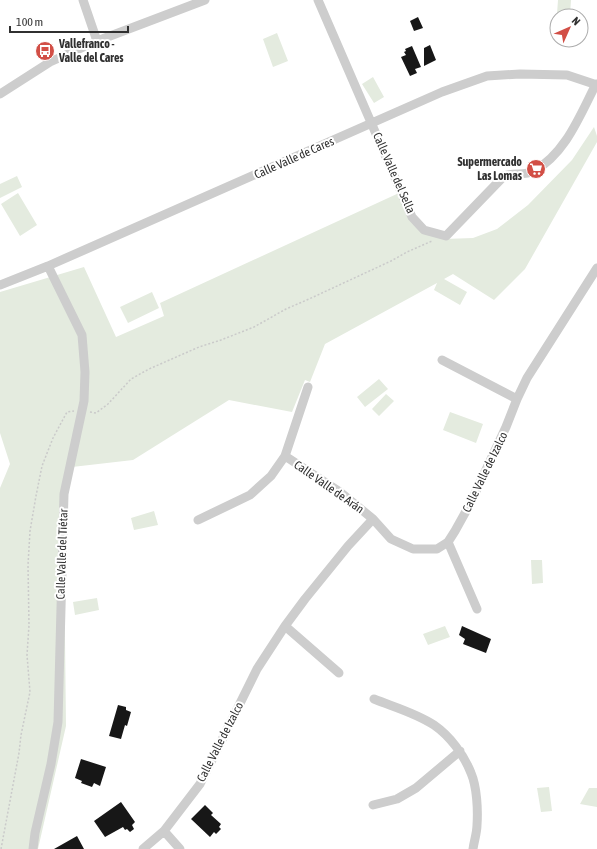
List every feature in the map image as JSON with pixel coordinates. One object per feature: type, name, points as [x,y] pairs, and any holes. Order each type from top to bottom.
[{"type":"street","points":[[83,0],[97,42]]},
{"type":"street","points":[[0,94],[50,62],[205,0]]},
{"type":"street","name":"Calle Valle del Sella","points":[[318,0],[412,217],[424,230],[446,236]]},
{"type":"street","name":"Calle Valle de Cares","points":[[0,285],[48,266],[442,92],[487,76],[520,74],[567,75],[596,84]]},
{"type":"street","points":[[446,236],[504,176],[512,173],[526,174],[534,171],[560,148],[567,139],[596,84]]},
{"type":"street","name":"Calle Valle del Tiétar","points":[[33,849],[58,722],[64,494],[84,400],[85,372],[82,336],[48,266]]},
{"type":"street","name":"Calle Valle de Izalco","points":[[448,542],[470,504],[527,378],[596,272]]},
{"type":"street","points":[[442,360],[517,399]]},
{"type":"street","name":"Calle Valle de Arán","points":[[198,520],[250,495],[271,476],[284,456],[308,386]]},
{"type":"street","name":"Calle Valle de Arán","points":[[284,456],[340,492],[373,519]]},
{"type":"street","points":[[373,519],[390,539],[413,549],[437,549],[448,542],[477,609]]},
{"type":"street","name":"Calle Valle de Izalco","points":[[143,849],[164,832],[200,784],[257,669],[285,626],[348,546],[373,519]]},
{"type":"street","points":[[285,626],[339,674]]},
{"type":"street","points":[[374,699],[404,710],[433,725],[451,740],[460,751],[472,773],[477,800],[477,826],[473,849]]},
{"type":"street","points":[[373,805],[397,799],[416,788],[460,751]]},
{"type":"street","points":[[164,832],[180,849]]},
{"type":"path","points":[[2,849],[21,735],[30,692],[27,655],[29,625],[28,565],[30,531],[42,466],[67,412],[81,410],[96,413],[108,404],[131,379],[149,369],[199,347],[254,327],[286,309],[391,261],[407,252],[446,236]]},
{"type":"shaded area","points":[[558,0],[571,0],[570,8],[557,8]]},
{"type":"shaded area","points":[[277,33],[288,61],[273,67],[263,39]]},
{"type":"shaded area","points":[[373,77],[384,97],[374,103],[362,84]]},
{"type":"shaded area","points":[[594,127],[597,142],[525,269],[494,300],[453,274],[444,279],[467,292],[460,305],[434,290],[437,283],[325,344],[310,382],[305,380],[292,412],[229,400],[133,460],[72,467],[67,500],[64,552],[66,726],[38,849],[0,849],[0,488],[10,464],[0,433],[0,292],[84,267],[116,337],[164,316],[160,303],[399,193],[408,217],[444,239],[473,238],[497,229],[528,205],[572,160]]},
{"type":"shaded area","points":[[17,176],[22,187],[0,198],[0,184]]},
{"type":"shaded area","points":[[18,193],[37,225],[20,236],[1,204]]},
{"type":"shaded area","points":[[152,292],[159,308],[128,323],[120,307]]},
{"type":"shaded area","points":[[379,379],[388,389],[365,407],[357,397]]},
{"type":"shaded area","points":[[386,394],[394,401],[379,416],[372,409]]},
{"type":"shaded area","points":[[450,412],[483,424],[476,443],[443,430]]},
{"type":"shaded area","points":[[154,511],[158,525],[134,530],[131,518]]},
{"type":"shaded area","points":[[531,560],[542,560],[543,583],[532,584]]},
{"type":"shaded area","points":[[97,598],[99,610],[75,615],[73,602]]},
{"type":"shaded area","points":[[445,626],[450,637],[428,645],[423,634]]},
{"type":"shaded area","points":[[549,787],[552,811],[541,812],[537,788]]},
{"type":"shaded area","points":[[589,788],[597,788],[597,807],[580,804]]},
{"type":"building","points":[[418,17],[423,28],[414,31],[410,21]]},
{"type":"building","points":[[430,45],[436,60],[424,66],[424,48]]},
{"type":"building","points":[[412,46],[421,67],[415,69],[417,73],[410,76],[401,57],[406,55],[404,52],[406,51],[405,49]]},
{"type":"building","points":[[462,626],[491,639],[486,653],[463,644],[465,639],[459,635]]},
{"type":"building","points":[[118,705],[126,707],[126,710],[131,712],[121,739],[109,736]]},
{"type":"building","points":[[81,759],[106,767],[100,786],[94,783],[92,787],[81,783],[82,781],[75,778]]},
{"type":"building","points":[[121,802],[135,822],[132,825],[134,829],[130,832],[127,829],[125,830],[123,827],[105,837],[94,821]]},
{"type":"building","points":[[205,805],[213,813],[211,815],[221,824],[219,827],[221,829],[216,834],[214,832],[210,837],[191,819]]},
{"type":"building","points":[[77,836],[84,849],[54,849]]},
{"type":"place","name":"Vallefranco - Valle del Cares","points":[[45,51]]},
{"type":"place","name":"Supermercado Las Lomas","points":[[536,169]]}]
